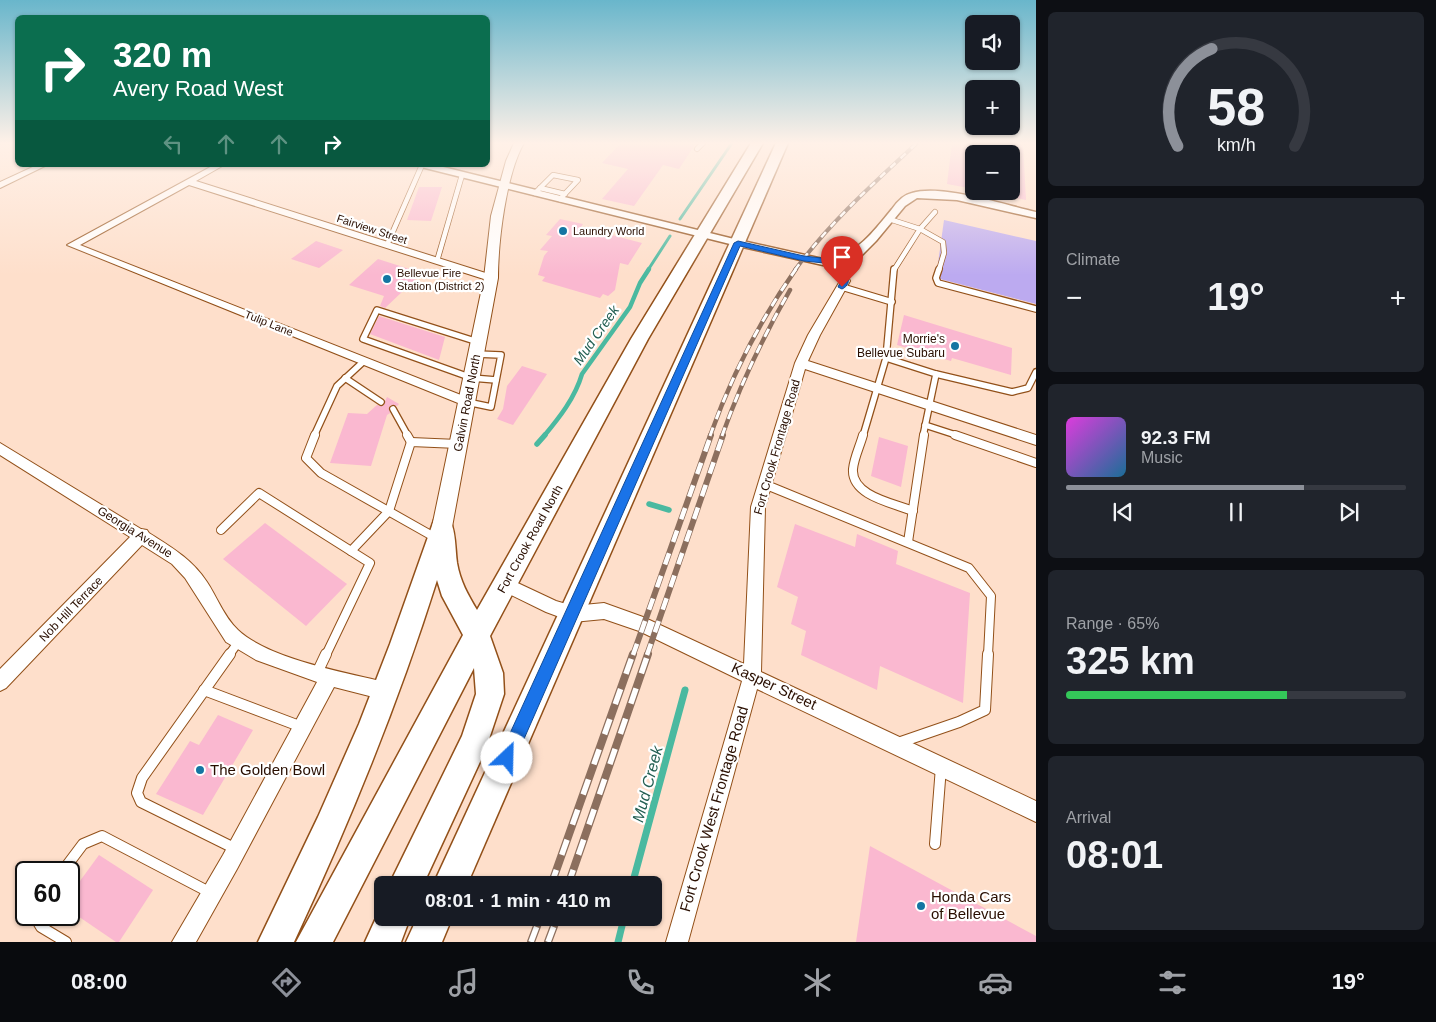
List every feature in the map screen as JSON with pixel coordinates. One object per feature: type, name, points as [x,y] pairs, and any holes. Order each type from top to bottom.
[{"type":"main road","name":"Galvin Road North","points":[[440,533],[491,278],[491,246],[512,187]]},
{"type":"main road","name":"Fort Crook Road North","points":[[314,942],[602,406],[731,187]]},
{"type":"main road","points":[[454,876],[763,187]]},
{"type":"main road","name":"Galvin Road North","points":[[491,278],[502,254],[508,227]]},
{"type":"main road","points":[[410,876],[475,741],[485,715],[490,694],[489,673],[477,636],[451,588],[440,533]]},
{"type":"main road","points":[[276,942],[348,785],[386,691],[440,533]]},
{"type":"main road","points":[[383,942],[390,926]]},
{"type":"main road","points":[[424,942],[431,926]]},
{"type":"street","name":"Tulip Lane","points":[[180,187],[72,245],[467,402]]},
{"type":"street","name":"Fairview Street","points":[[205,187],[491,278]]},
{"type":"street","points":[[499,187],[511,191],[538,191],[702,235],[804,258],[836,262],[848,259],[860,252],[906,199],[918,194],[958,198],[1036,215]]},
{"type":"street","points":[[836,262],[845,281],[842,287]]},
{"type":"street","name":"Fort Crook Frontage Road","points":[[752,676],[756,520],[764,484],[801,363],[814,335],[842,287]]},
{"type":"street","points":[[801,363],[1036,440]]},
{"type":"street","name":"Georgia Avenue","points":[[0,448],[142,535],[177,559],[203,589],[222,624],[239,641],[263,654],[323,675],[386,691]]},
{"type":"street","name":"Nob Hill Terrace","points":[[0,682],[142,535]]},
{"type":"street","name":"Kasper Street","points":[[505,584],[552,607],[572,614],[604,611],[618,615],[752,676],[1036,812]]},
{"type":"street","points":[[183,942],[237,850],[304,727],[323,675]]},
{"type":"street","name":"Fort Crook West Frontage Road","points":[[679,941],[752,676]]},
{"type":"lane","points":[[387,245],[413,187]]},
{"type":"lane","points":[[437,261],[459,187]]},
{"type":"lane","points":[[538,191],[542,187]]},
{"type":"lane","points":[[562,197],[571,187]]},
{"type":"lane","points":[[913,510],[863,492],[857,485],[853,470],[886,358],[886,341],[892,302],[894,268],[920,229],[935,212]]},
{"type":"lane","points":[[889,219],[938,236],[944,243],[944,253],[936,278],[938,283],[1036,309]]},
{"type":"lane","points":[[842,287],[892,302]]},
{"type":"lane","points":[[467,402],[491,407],[501,355],[378,310],[363,339],[472,378],[496,380]]},
{"type":"lane","points":[[886,358],[936,374],[1012,392],[1024,391],[1030,387],[1036,372]]},
{"type":"lane","points":[[364,361],[337,386],[306,458],[322,473],[389,511],[440,533]]},
{"type":"lane","points":[[908,542],[925,425],[936,374]]},
{"type":"lane","points":[[345,378],[382,402]]},
{"type":"lane","points":[[351,551],[389,511],[411,442],[393,409]]},
{"type":"lane","points":[[925,425],[1036,463]]},
{"type":"lane","points":[[411,442],[459,444]]},
{"type":"lane","points":[[764,484],[970,568],[991,596],[985,710],[960,722],[895,744]]},
{"type":"lane","points":[[221,530],[259,493],[370,563],[323,675]]},
{"type":"lane","points":[[237,850],[141,802],[137,796],[136,789],[239,641]]},
{"type":"lane","points":[[204,690],[304,727]]},
{"type":"lane","points":[[935,844],[941,766]]},
{"type":"lane","points":[[70,861],[82,844],[90,838],[102,836],[212,893]]},
{"type":"lane","points":[[40,926],[66,942]]},
{"type":"shaded area","points":[[944,220],[1036,241],[1036,304],[936,278]]},
{"type":"building","points":[[419,187],[442,187],[431,221],[407,220]]},
{"type":"building","points":[[612,187],[647,187],[634,206],[602,199]]},
{"type":"building","points":[[1020,187],[1025,187],[1026,200],[1020,199]]},
{"type":"building","points":[[560,219],[583,224],[581,227],[642,243],[628,265],[620,263],[615,290],[608,296],[603,294],[600,298],[542,281],[545,277],[538,275],[544,256],[548,251],[540,250],[552,236],[546,235]]},
{"type":"building","points":[[316,241],[343,250],[319,268],[291,259]]},
{"type":"building","points":[[378,259],[422,273],[385,308],[380,306],[384,296],[349,285]]},
{"type":"building","name":"Morrie's Bellevue Subaru","points":[[904,315],[1012,348],[1011,375],[952,358],[951,361],[897,345]]},
{"type":"building","points":[[379,316],[445,337],[439,360],[370,334]]},
{"type":"building","points":[[522,366],[547,374],[513,425],[497,419],[503,409],[507,386]]},
{"type":"building","points":[[387,397],[399,404],[389,407],[390,413],[387,415],[371,466],[330,463],[348,413],[367,414],[377,405],[383,406]]},
{"type":"building","points":[[879,437],[908,446],[901,487],[871,476]]},
{"type":"building","points":[[265,523],[347,584],[306,626],[223,559]]},
{"type":"building","points":[[795,524],[855,547],[857,534],[898,551],[896,564],[970,593],[963,703],[880,666],[877,690],[801,655],[806,631],[791,624],[798,597],[777,587]]},
{"type":"building","name":"The Golden Bowl","points":[[218,715],[253,730],[203,815],[156,794],[190,741],[199,745]]},
{"type":"building","name":"Honda Cars of Bellevue","points":[[870,846],[1036,936],[1036,942],[856,942]]},
{"type":"building","points":[[99,855],[153,890],[119,942],[116,942],[80,917],[80,881]]},
{"type":"waterway","name":"Mud Creek","points":[[680,219],[702,187]]},
{"type":"waterway","name":"Mud Creek","points":[[648,270],[670,236]]},
{"type":"waterway","name":"Mud Creek","points":[[544,436],[571,399],[582,374],[630,307],[640,283],[649,269]]},
{"type":"waterway","name":"Mud Creek","points":[[537,444],[545,435]]},
{"type":"waterway","name":"Mud Creek","points":[[649,504],[669,510]]},
{"type":"waterway","name":"Mud Creek","points":[[634,876],[685,690]]},
{"type":"waterway","name":"Mud Creek","points":[[618,942],[622,926]]},
{"type":"railway","points":[[795,270],[838,219],[870,187]]},
{"type":"railway","points":[[710,436],[727,392],[747,350],[770,308],[796,269]]},
{"type":"railway","points":[[722,436],[736,398],[790,290]]},
{"type":"railway","points":[[633,655],[711,435]]},
{"type":"railway","points":[[647,655],[723,435]]},
{"type":"railway","points":[[554,876],[633,654]]},
{"type":"railway","points":[[571,876],[648,654]]},
{"type":"railway","points":[[531,942],[537,926]]},
{"type":"railway","points":[[548,942],[554,926]]},
{"type":"place","name":"Laundry World","points":[[563,231]]},
{"type":"place","name":"Bellevue Fire Station (District 2)","points":[[387,279]]},
{"type":"place","name":"Morrie's Bellevue Subaru","points":[[955,346]]},
{"type":"place","name":"The Golden Bowl","points":[[200,770]]},
{"type":"place","name":"Honda Cars of Bellevue","points":[[921,906]]},
{"type":"route","points":[[507,758],[738,243],[823,262],[836,262],[845,281],[842,287]]}]
